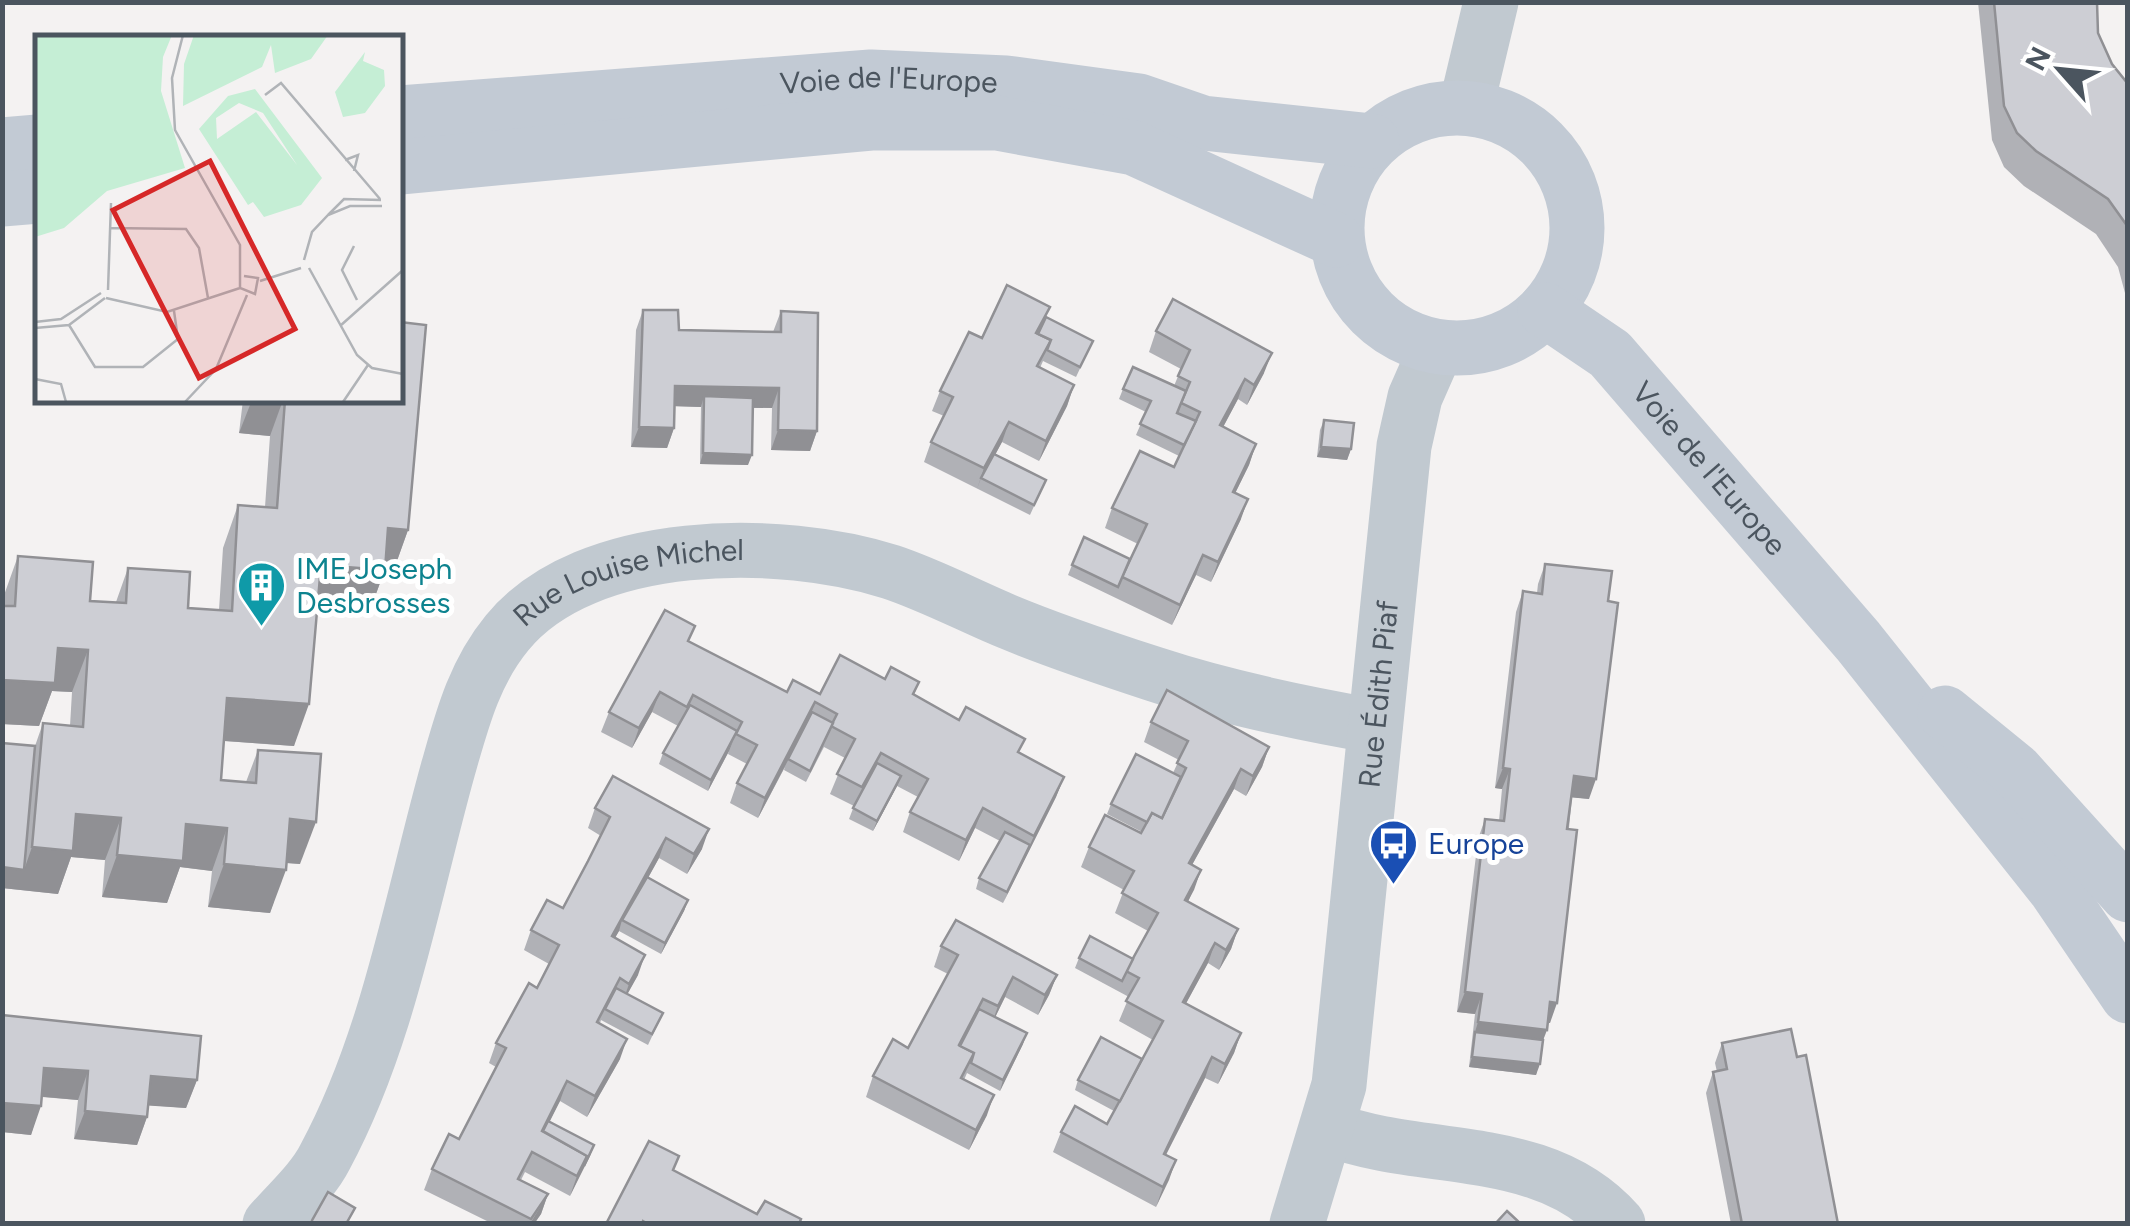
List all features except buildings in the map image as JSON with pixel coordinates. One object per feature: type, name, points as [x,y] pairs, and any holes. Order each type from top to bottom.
[{"type":"main road","name":"Voie de l'Europe","points":[[402,113],[871,77],[1006,84],[1120,98],[1203,123],[1372,141]]},
{"type":"main road","points":[[1466,108],[1509,119],[1546,146],[1568,184],[1578,228],[1569,272],[1545,310],[1514,334],[1495,341],[1476,347],[1437,347],[1407,338],[1380,322],[1358,298],[1344,270],[1336,240],[1344,186],[1372,141],[1400,121],[1432,109],[1466,108]]},
{"type":"main road","name":"Voie de l'Europe","points":[[402,167],[871,123],[997,123],[1134,148],[1336,240]]},
{"type":"main road","points":[[2,144],[35,142]]},
{"type":"main road","points":[[2,199],[35,196]]},
{"type":"main road","name":"Voie de l'Europe","points":[[1545,310],[1610,354],[1858,641]]},
{"type":"main road","points":[[1858,641],[2014,770],[2128,895]]},
{"type":"main road","points":[[1858,641],[2056,890],[2128,996]]},
{"type":"street","points":[[1466,108],[1490,2]]},
{"type":"street","name":"Rue Édith Piaf","points":[[1297,1224],[1329,1129],[1347,1027],[1404,446],[1415,397],[1437,347]]},
{"type":"street","name":"Rue Louise Michel","points":[[270,1224],[324,1160],[363,1068],[414,905],[467,702],[508,631],[564,588],[594,574],[662,559],[750,548],[825,555],[892,572],[1010,623],[1156,674],[1263,705],[1376,726]]},
{"type":"street","points":[[1329,1129],[1362,1141],[1526,1167],[1573,1186],[1602,1206],[1618,1224]]},
{"type":"place","name":"IME Joseph Desbrosses","points":[[261,628]]},
{"type":"place","name":"Europe","points":[[1393,886]]}]
